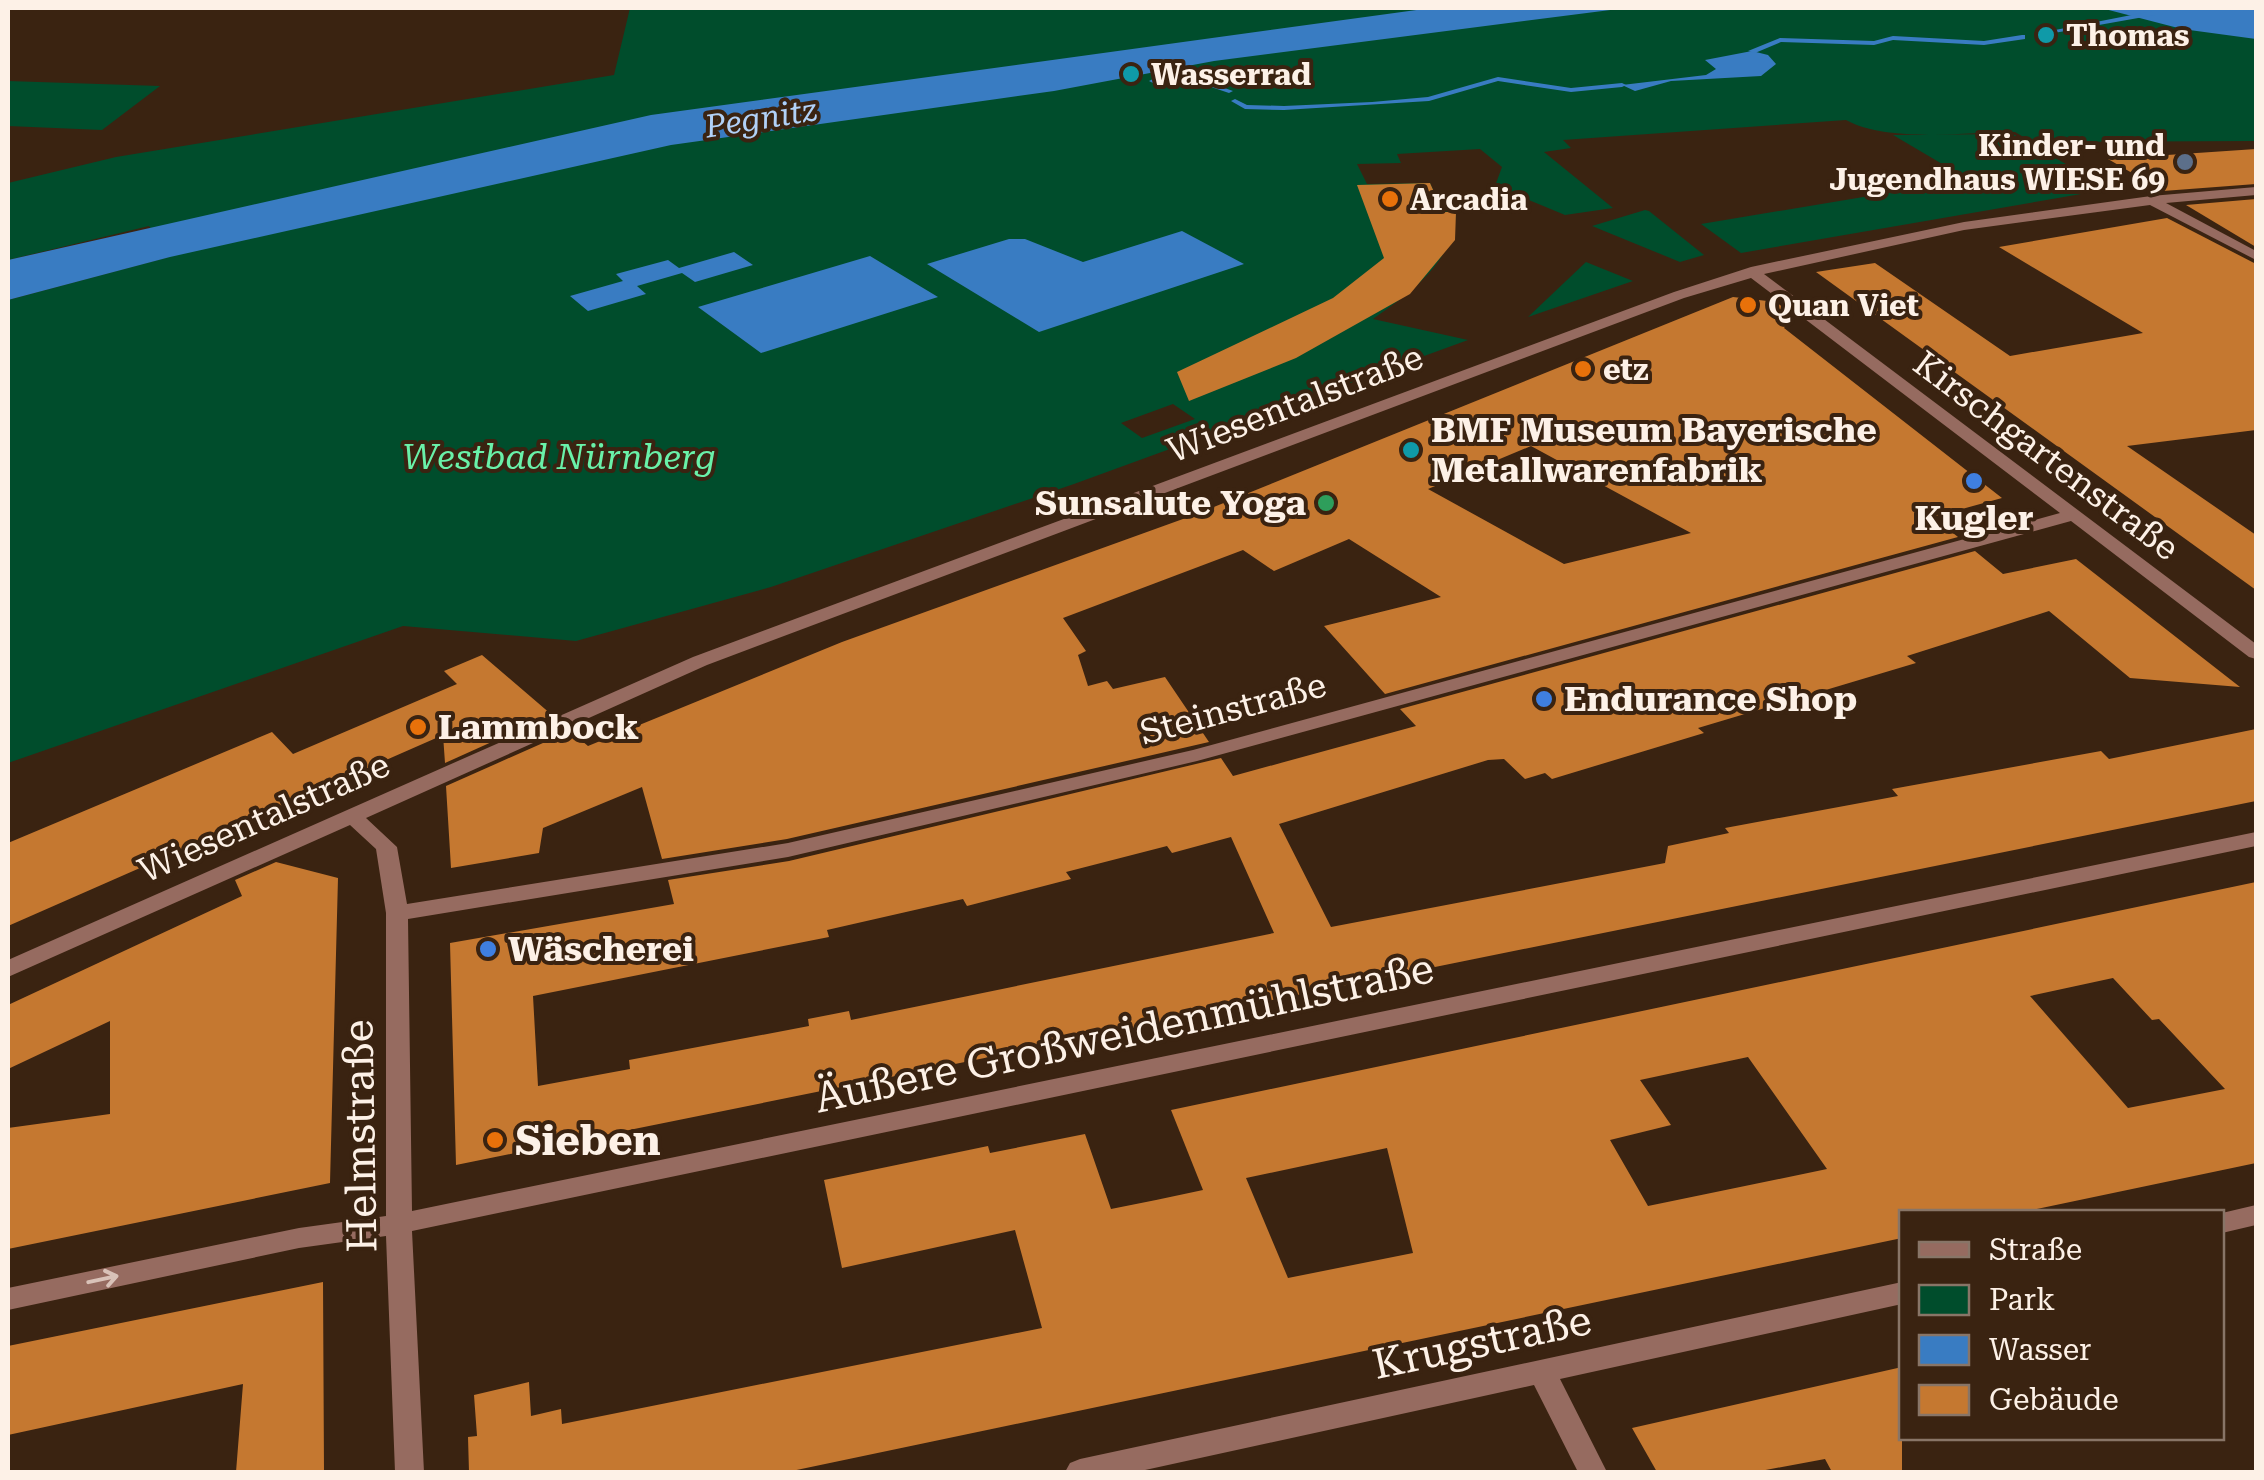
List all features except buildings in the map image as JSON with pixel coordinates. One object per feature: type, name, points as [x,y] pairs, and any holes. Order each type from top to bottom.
[{"type":"street","name":"Wiesentalstraße","points":[[8,969],[700,662],[1751,271],[1785,260],[2150,199],[2256,191]]},
{"type":"street","points":[[2150,199],[2256,256]]},
{"type":"street","name":"Kirschgartenstraße","points":[[1751,271],[2256,654]]},
{"type":"street","name":"Steinstraße","points":[[398,913],[788,850],[1196,755],[2074,515]]},
{"type":"street","name":"Helmstraße","points":[[351,815],[386,847],[398,913],[399,1224],[410,1472]]},
{"type":"street","name":"Äußere Großweidenmühlstraße","points":[[8,1300],[299,1238],[399,1224],[2256,839]]},
{"type":"street","points":[[2224,1223],[2256,1215]]},
{"type":"street","name":"Krugstraße","points":[[1080,1472],[1899,1294]]},
{"type":"street","points":[[1542,1372],[1593,1472]]},
{"type":"green space","name":"Westbad Nürnberg","points":[[630,8],[2256,8],[2256,141],[2032,142],[2015,132],[1905,134],[1883,132],[1846,120],[1563,140],[1571,148],[1544,152],[1613,208],[1565,215],[1495,186],[1502,167],[1480,149],[1397,154],[1401,163],[1357,164],[1367,184],[1430,183],[1443,211],[1456,212],[1447,246],[1428,274],[1373,319],[1468,340],[1074,484],[771,587],[576,641],[403,626],[8,763],[8,300],[169,257],[149,226],[8,260],[8,183],[116,157],[614,75]],"holes":[[[1173,404],[1195,419],[1142,438],[1121,423]]]},
{"type":"green space","points":[[8,81],[160,86],[102,130],[8,126]]},
{"type":"green space","points":[[2013,134],[2110,189],[1741,253],[1701,224],[1947,183],[1930,172],[1949,168],[1893,135]]},
{"type":"green space","points":[[1645,210],[1704,255],[1680,262],[1592,226]]},
{"type":"green space","points":[[1586,262],[1633,281],[1528,317]]},
{"type":"water","name":"Pegnitz","points":[[1431,8],[1626,8],[1214,61],[1054,91],[671,145],[170,257],[8,300],[8,260],[651,115]]},
{"type":"water","points":[[2101,8],[2256,8],[2256,39],[2182,29]]},
{"type":"water","points":[[1752,51],[1768,55],[1776,64],[1761,76],[1671,81],[1635,91],[1622,85],[1706,75],[1716,69],[1705,60]]},
{"type":"water","points":[[1182,231],[1244,264],[1039,332],[927,264],[1009,239],[1025,239],[1083,262]]},
{"type":"water","points":[[734,252],[753,265],[695,282],[682,273],[637,286],[646,294],[588,311],[570,296],[623,281],[616,274],[668,260],[679,268]]},
{"type":"water","points":[[870,256],[938,297],[761,353],[698,307]]},
{"type":"waterway","points":[[2054,31],[2152,13]]},
{"type":"waterway","points":[[1752,51],[1780,40],[1874,43],[1893,38],[1984,43],[2022,37]]},
{"type":"waterway","points":[[1153,81],[1194,79],[1229,91]]},
{"type":"waterway","points":[[1235,101],[1245,107],[1284,108],[1372,104],[1429,99],[1498,79],[1571,90],[1622,85]]},
{"type":"place","name":"Thomas","points":[[2046,35]]},
{"type":"place","name":"Wasserrad","points":[[1131,74]]},
{"type":"place","name":"Kinder- und Jugendhaus WIESE 69","points":[[2185,162]]},
{"type":"place","name":"Arcadia","points":[[1390,199]]},
{"type":"place","name":"Quan Viet","points":[[1748,305]]},
{"type":"place","name":"etz","points":[[1583,369]]},
{"type":"place","name":"BMF Museum Bayerische Metallwarenfabrik","points":[[1411,450]]},
{"type":"place","name":"Kugler","points":[[1974,481]]},
{"type":"place","name":"Sunsalute Yoga","points":[[1326,503]]},
{"type":"place","name":"Endurance Shop","points":[[1544,699]]},
{"type":"place","name":"Lammbock","points":[[418,727]]},
{"type":"place","name":"Wäscherei","points":[[488,949]]},
{"type":"place","name":"Sieben","points":[[495,1140]]}]
